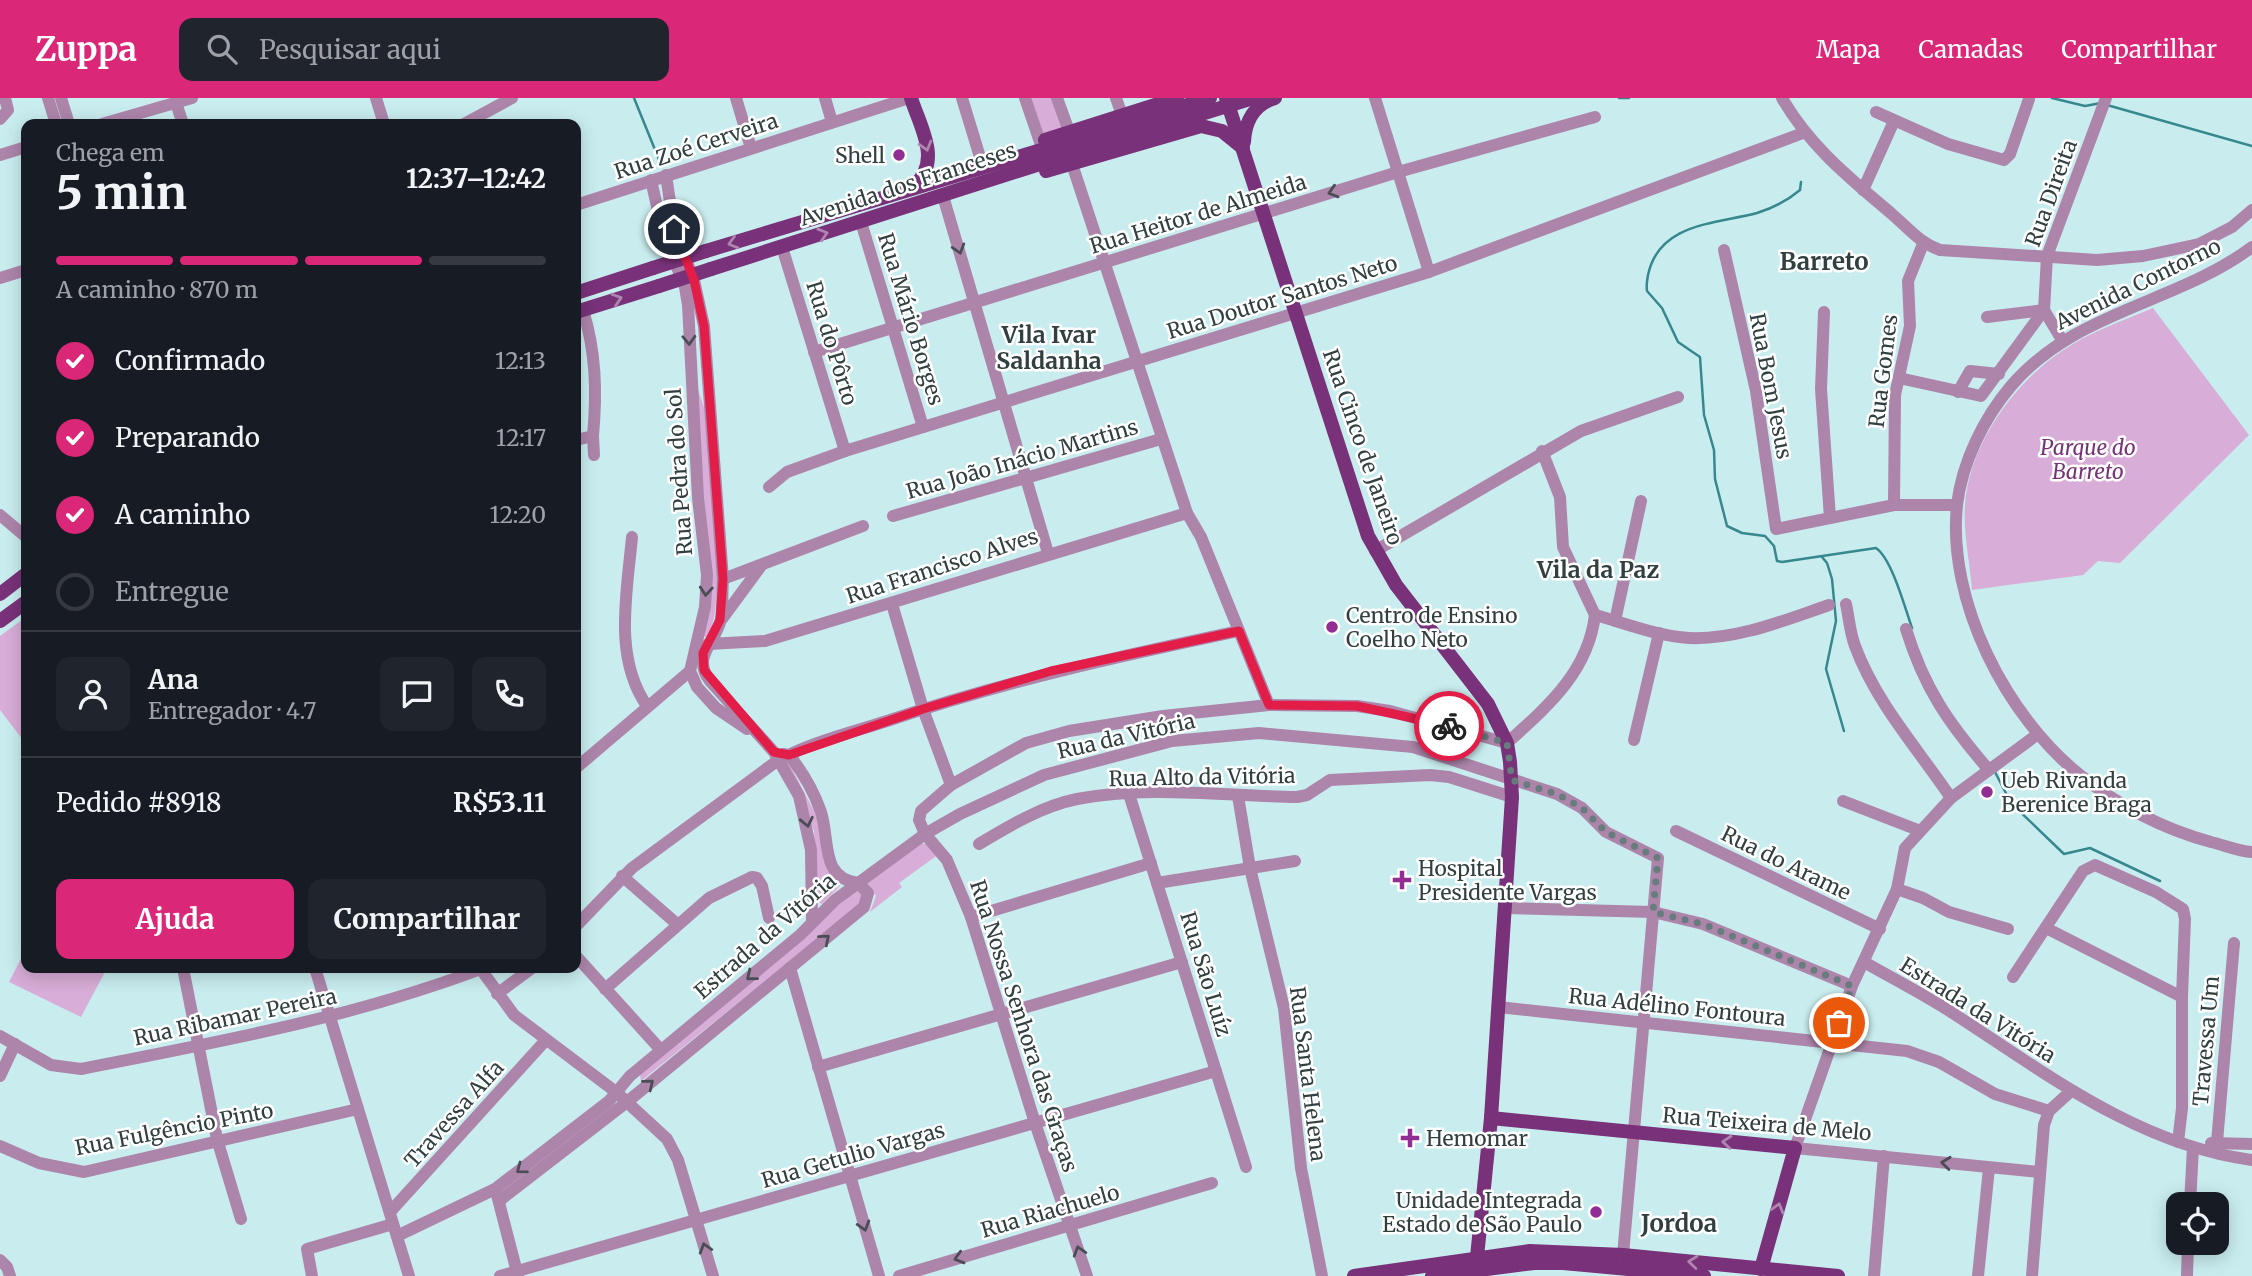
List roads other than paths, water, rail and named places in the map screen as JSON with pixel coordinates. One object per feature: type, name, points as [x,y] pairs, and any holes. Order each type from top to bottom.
[{"type":"main road","points":[[910,98],[930,159],[925,175],[911,189]]},
{"type":"main road","points":[[1186,129],[1196,122],[1207,103],[1203,104],[1196,98]]},
{"type":"main road","name":"Rua Cinco de Janeiro","points":[[1226,98],[1375,551],[1427,627],[1488,704],[1507,743],[1512,797],[1491,1118],[1478,1269]]},
{"type":"main road","name":"Avenida dos Franceses","points":[[581,291],[984,167],[1067,149],[1253,98]]},
{"type":"main road","points":[[984,167],[1040,142],[1067,149],[1201,126],[1214,128],[1245,150],[1248,122],[1268,98]]},
{"type":"main road","points":[[1067,149],[1122,115],[1170,99]]},
{"type":"main road","name":"Avenida dos Franceses","points":[[581,311],[943,196],[1067,149],[1207,103]]},
{"type":"main road","points":[[0,594],[21,578]]},
{"type":"main road","points":[[0,610],[21,595]]},
{"type":"main road","points":[[0,621],[21,606]]},
{"type":"main road","name":"Rua Teixeira de Melo","points":[[1491,1118],[1795,1148]]},
{"type":"main road","points":[[1761,1269],[1795,1148]]},
{"type":"main road","points":[[1432,1276],[1478,1269],[1530,1251],[1623,1255],[1838,1276]]},
{"type":"main road","points":[[1354,1276],[1563,1263],[1704,1276]]},
{"type":"street","points":[[0,119],[8,110],[5,98]]},
{"type":"street","points":[[48,98],[54,119]]},
{"type":"street","points":[[61,98],[67,119]]},
{"type":"street","points":[[120,119],[192,98]]},
{"type":"street","points":[[376,98],[382,119]]},
{"type":"street","points":[[473,119],[512,98]]},
{"type":"street","points":[[736,98],[751,148]]},
{"type":"street","points":[[825,98],[832,122]]},
{"type":"street","name":"Rua Zoé Cerveira","points":[[581,203],[910,98]]},
{"type":"street","points":[[962,98],[984,167]]},
{"type":"street","points":[[1025,98],[1040,142]]},
{"type":"street","points":[[1057,98],[1067,149],[1161,439],[1187,513],[1201,537],[1269,705]]},
{"type":"street","points":[[1116,98],[1122,115]]},
{"type":"street","points":[[1375,98],[1429,272]]},
{"type":"street","points":[[1782,98],[1803,133],[1923,244],[1957,253],[2097,260],[2143,256],[2199,244],[2232,227],[2252,210]]},
{"type":"street","points":[[1876,112],[1948,144],[2004,160],[2010,154],[2029,99]]},
{"type":"street","name":"Rua Direita","points":[[2044,310],[2048,256],[2105,102]]},
{"type":"street","points":[[176,103],[181,119]]},
{"type":"street","name":"Rua Heitor de Almeida","points":[[814,352],[1398,172],[1595,117]]},
{"type":"street","points":[[1863,190],[1894,121]]},
{"type":"street","name":"Rua Doutor Santos Neto","points":[[769,487],[787,472],[845,451],[1429,272],[1803,133]]},
{"type":"street","points":[[0,155],[21,149]]},
{"type":"street","name":"Rua Pedra do Sol","points":[[666,175],[674,229],[694,280],[701,309],[723,579],[720,620],[690,671]]},
{"type":"street","name":"Rua Pedra do Sol","points":[[651,180],[663,233],[687,295],[707,585],[702,651]]},
{"type":"street","points":[[943,196],[1048,553]]},
{"type":"street","name":"Rua Mário Borges","points":[[861,222],[923,427]]},
{"type":"street","name":"Rua Gomes","points":[[1894,505],[1894,409],[1910,326],[1908,281],[1923,244]]},
{"type":"street","name":"Rua do Pôrto","points":[[782,247],[845,451]]},
{"type":"street","name":"Avenida Contorno","points":[[2252,247],[2213,271],[2062,340],[2013,384],[1987,420],[1969,458],[1957,505],[1959,564],[1978,634],[2000,679],[2038,734],[2078,774],[2144,817],[2192,837],[2252,852]]},
{"type":"street","name":"Rua Bom Jesus","points":[[1724,250],[1756,391],[1776,529],[1830,518]]},
{"type":"street","points":[[0,278],[21,272]]},
{"type":"street","points":[[1899,378],[1981,396],[2044,310]]},
{"type":"street","points":[[2044,310],[2062,340]]},
{"type":"street","points":[[1987,317],[2044,310]]},
{"type":"street","points":[[1824,312],[1821,388],[1830,518],[1894,505],[1957,505]]},
{"type":"street","points":[[581,314],[594,355],[594,455]]},
{"type":"street","points":[[1958,392],[1970,371],[1999,374]]},
{"type":"street","points":[[691,383],[697,380],[702,383],[708,404]]},
{"type":"street","points":[[1375,551],[1581,431],[1678,397]]},
{"type":"street","points":[[581,439],[593,436]]},
{"type":"street","name":"Rua João Inácio Martins","points":[[893,516],[1161,439]]},
{"type":"street","points":[[925,834],[919,820],[921,811],[951,785],[1010,750],[1042,737],[1149,717],[1269,705],[1328,705],[1390,711],[1507,743],[1545,709],[1572,678],[1589,648],[1595,615],[1563,547],[1560,496],[1542,452]]},
{"type":"street","points":[[1615,621],[1641,501]]},
{"type":"street","name":"Rua Francisco Alves","points":[[702,651],[765,641],[1187,513]]},
{"type":"street","points":[[0,515],[21,533]]},
{"type":"street","points":[[723,579],[863,526]]},
{"type":"street","points":[[632,537],[626,645],[631,682],[647,706]]},
{"type":"street","points":[[720,620],[761,566]]},
{"type":"street","points":[[892,604],[923,709],[951,785]]},
{"type":"street","points":[[1846,604],[1854,644],[1864,667],[1916,752],[1951,798]]},
{"type":"street","points":[[1595,615],[1659,633],[1691,638],[1737,634],[1829,605]]},
{"type":"street","points":[[1906,629],[1921,674],[1940,709],[1992,768]]},
{"type":"street","points":[[581,921],[622,876],[780,756],[1051,671],[1239,631]]},
{"type":"street","points":[[1634,740],[1659,633]]},
{"type":"street","points":[[702,651],[707,677],[756,734],[780,756],[799,767],[821,814],[833,869],[846,881],[858,883]]},
{"type":"street","points":[[581,764],[690,671],[697,687],[716,708],[756,734]]},
{"type":"street","name":"Rua da Vitória","points":[[858,883],[925,834],[960,814],[1044,775],[1172,741],[1213,736],[1286,734],[1413,747],[1512,780]]},
{"type":"street","points":[[1795,1148],[1852,986],[1897,889],[1905,848],[1918,830],[1951,798],[2038,734]]},
{"type":"street","points":[[780,756],[799,796],[808,825],[813,891],[812,922]]},
{"type":"street","name":"Rua Alto da Vitória","points":[[979,844],[1012,824],[1076,799],[1129,794],[1297,797],[1307,795],[1330,780],[1430,775],[1450,777],[1512,797]]},
{"type":"street","points":[[1512,780],[1557,794],[1582,808],[1606,832],[1658,858],[1623,1255]]},
{"type":"street","name":"Rua São Luíz","points":[[1129,794],[1246,1167]]},
{"type":"street","name":"Rua Santa Helena","points":[[1238,796],[1250,868],[1284,1008],[1301,1168],[1322,1276]]},
{"type":"street","points":[[1843,801],[1918,830]]},
{"type":"street","name":"Rua do Arame","points":[[1676,831],[1880,929]]},
{"type":"street","name":"Rua Nossa Senhora das Graças","points":[[925,834],[947,860],[971,917],[1035,1123],[1087,1276]]},
{"type":"street","points":[[1157,883],[1295,861]]},
{"type":"street","points":[[971,917],[1151,863]]},
{"type":"street","points":[[2013,976],[2090,866],[2095,865],[2179,905],[2185,914],[2182,1108],[2178,1142]]},
{"type":"street","points":[[622,876],[677,924]]},
{"type":"street","points":[[605,989],[709,898],[754,876],[762,886],[769,918]]},
{"type":"street","name":"Estrada da Vitória","points":[[312,1276],[307,1249],[497,1195],[627,1102],[867,904],[868,893],[858,883],[800,935],[660,1049],[616,1092],[497,1195]]},
{"type":"street","points":[[1897,889],[1923,898],[1948,912],[2008,929]]},
{"type":"street","points":[[1504,908],[1653,912],[1703,924],[1852,986]]},
{"type":"street","points":[[2046,928],[2182,997]]},
{"type":"street","name":"Travessa Um","points":[[2217,1142],[2234,943]]},
{"type":"street","points":[[581,962],[660,1049]]},
{"type":"street","points":[[818,1067],[1182,962]]},
{"type":"street","name":"Estrada da Vitória","points":[[1864,962],[1946,1009],[2070,1091],[2178,1142],[2215,1155],[2252,1160]]},
{"type":"street","points":[[790,968],[879,1276]]},
{"type":"street","points":[[184,973],[217,1139],[241,1219]]},
{"type":"street","points":[[317,973],[410,1276]]},
{"type":"street","name":"Rua Ribamar Pereira","points":[[0,1036],[51,1065],[69,1070],[200,1046],[330,1017],[411,996],[468,973]]},
{"type":"street","points":[[484,973],[514,1015],[616,1092],[660,1131],[673,1149],[713,1276]]},
{"type":"street","points":[[497,994],[525,973]]},
{"type":"street","name":"Rua Adélino Fontoura","points":[[1498,1007],[1644,1024],[1871,1045],[1923,1056],[1995,1094],[2049,1111]]},
{"type":"street","name":"Travessa Alfa","points":[[393,1224],[545,1041]]},
{"type":"street","points":[[0,1076],[15,1044]]},
{"type":"street","name":"Rua Getulio Vargas","points":[[500,1276],[1216,1072]]},
{"type":"street","points":[[2032,1276],[2044,1125],[2049,1111],[2070,1091]]},
{"type":"street","name":"Rua Fulgêncio Pinto","points":[[0,1146],[39,1163],[84,1172],[217,1139],[358,1109]]},
{"type":"street","points":[[2191,1192],[2193,1147],[2217,1142],[2252,1144]]},
{"type":"street","name":"Rua Teixeira de Melo","points":[[1795,1148],[2039,1172]]},
{"type":"street","points":[[1874,1276],[1884,1156]]},
{"type":"street","points":[[1978,1276],[1989,1168]]},
{"type":"street","name":"Rua Riachuelo","points":[[899,1276],[1212,1183]]},
{"type":"street","points":[[497,1195],[518,1273]]},
{"type":"street","points":[[2187,1276],[2188,1255]]},
{"type":"street","points":[[0,1260],[7,1267],[10,1276]]},
{"type":"waterway","points":[[634,98],[660,162]]},
{"type":"waterway","points":[[1619,98],[1629,98]]},
{"type":"waterway","points":[[2052,98],[2085,106],[2101,103]]},
{"type":"waterway","points":[[2107,105],[2252,146]]},
{"type":"waterway","points":[[1801,182],[1800,190],[1769,209],[1707,224],[1676,235],[1654,258],[1648,275],[1647,291],[1662,308],[1678,342],[1700,357],[1704,415],[1714,450],[1715,479],[1727,526],[1742,533],[1765,536],[1774,546],[1777,561],[1782,562],[1876,548],[1893,573],[1912,628]]},
{"type":"waterway","points":[[1822,557],[1832,579],[1836,621],[1826,669],[1844,731]]},
{"type":"waterway","points":[[1995,772],[2011,803],[2064,854],[2090,848],[2160,881]]},
{"type":"place","name":"Shell","points":[[899,155]]},
{"type":"place","name":"Centro de Ensino Coelho Neto","points":[[1332,627]]},
{"type":"place","name":"Ueb Rivanda Berenice Braga","points":[[1987,792]]},
{"type":"place","name":"Hospital Presidente Vargas","points":[[1402,880]]},
{"type":"place","name":"Hemomar","points":[[1410,1138]]},
{"type":"place","name":"Unidade Integrada Estado de São Paulo","points":[[1596,1212]]},
{"type":"district","name":"Barreto","points":[[1824,261]]},
{"type":"district","name":"Vila Ivar Saldanha","points":[[1049,347]]},
{"type":"district","name":"Vila da Paz","points":[[1598,569]]},
{"type":"district","name":"Jordoa","points":[[1679,1223]]},
{"type":"park label","name":"Parque do Barreto","points":[[2088,459]]}]
